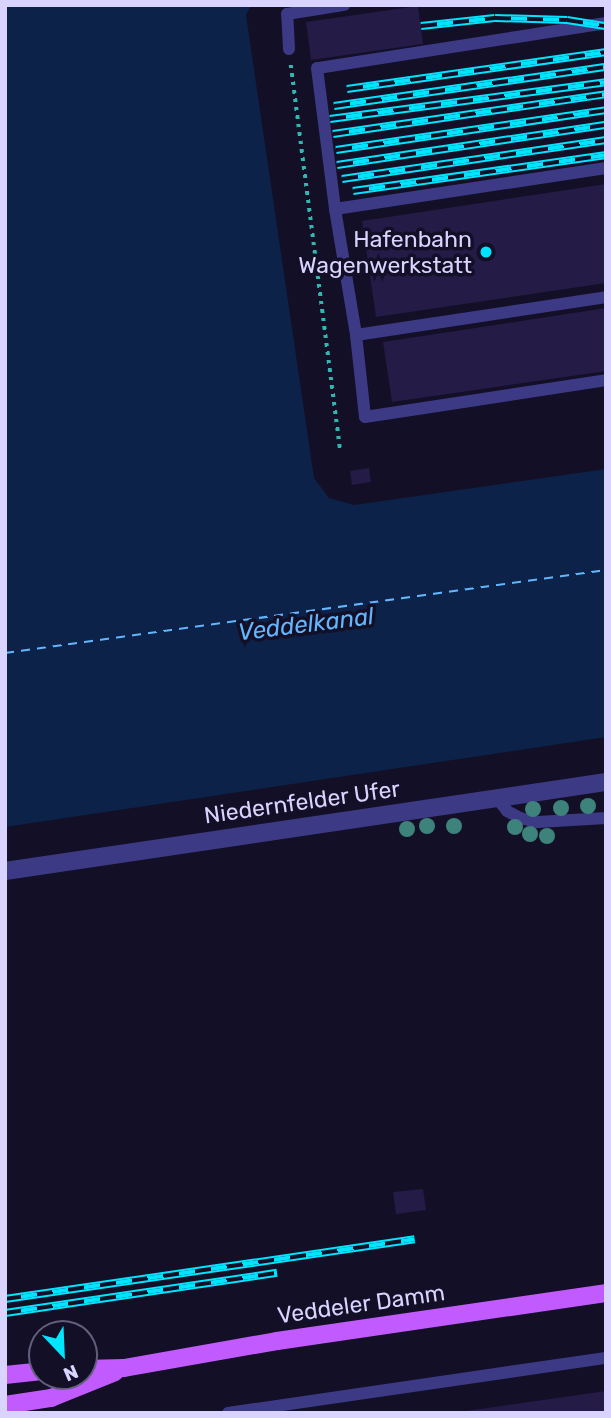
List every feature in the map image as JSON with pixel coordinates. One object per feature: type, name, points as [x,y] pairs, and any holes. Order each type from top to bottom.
[{"type":"main road","name":"Veddeler Damm","points":[[98,1369],[124,1368],[277,1341],[606,1293]]},
{"type":"main road","name":"Veddeler Damm","points":[[5,1405],[51,1398],[124,1368]]},
{"type":"main road","points":[[5,1376],[28,1373]]},
{"type":"street","name":"Niedernfelder Ufer","points":[[5,871],[606,782]]},
{"type":"lane","points":[[289,49],[287,14],[344,5]]},
{"type":"lane","points":[[606,23],[317,68],[335,209],[356,335],[365,417],[606,380]]},
{"type":"lane","points":[[335,209],[606,168]]},
{"type":"lane","points":[[356,335],[606,296]]},
{"type":"lane","points":[[497,798],[507,811],[520,818],[538,822],[606,818]]},
{"type":"lane","points":[[228,1413],[606,1358]]},
{"type":"path","points":[[289,49],[340,450]]},
{"type":"water","name":"Veddelkanal","points":[[5,5],[251,5],[246,15],[314,478],[329,498],[354,505],[606,469],[606,737],[5,827]]},
{"type":"building","points":[[418,6],[423,44],[311,60],[306,22]]},
{"type":"building","name":"Hafenbahn Wagenwerkstatt","points":[[606,184],[606,283],[376,317],[362,221]]},
{"type":"building","points":[[606,308],[606,371],[392,402],[383,342]]},
{"type":"building","points":[[369,468],[371,482],[352,485],[350,471]]},
{"type":"building","points":[[423,1189],[426,1210],[396,1214],[393,1192]]},
{"type":"building","points":[[606,1391],[606,1413],[466,1413],[466,1411]]},
{"type":"ferry route","points":[[5,653],[606,570]]},
{"type":"railway","points":[[421,26],[495,18],[567,20],[606,26]]},
{"type":"railway","points":[[347,89],[606,52]]},
{"type":"railway","points":[[334,106],[606,67]]},
{"type":"railway","points":[[330,119],[606,82]]},
{"type":"railway","points":[[333,134],[606,94]]},
{"type":"railway","points":[[336,150],[606,110]]},
{"type":"railway","points":[[337,165],[606,125]]},
{"type":"railway","points":[[342,179],[606,140]]},
{"type":"railway","points":[[353,191],[606,155]]},
{"type":"railway","points":[[5,1299],[415,1239]]},
{"type":"railway","points":[[5,1313],[277,1273]]},
{"type":"place","name":"Hafenbahn Wagenwerkstatt","points":[[486,252]]}]
